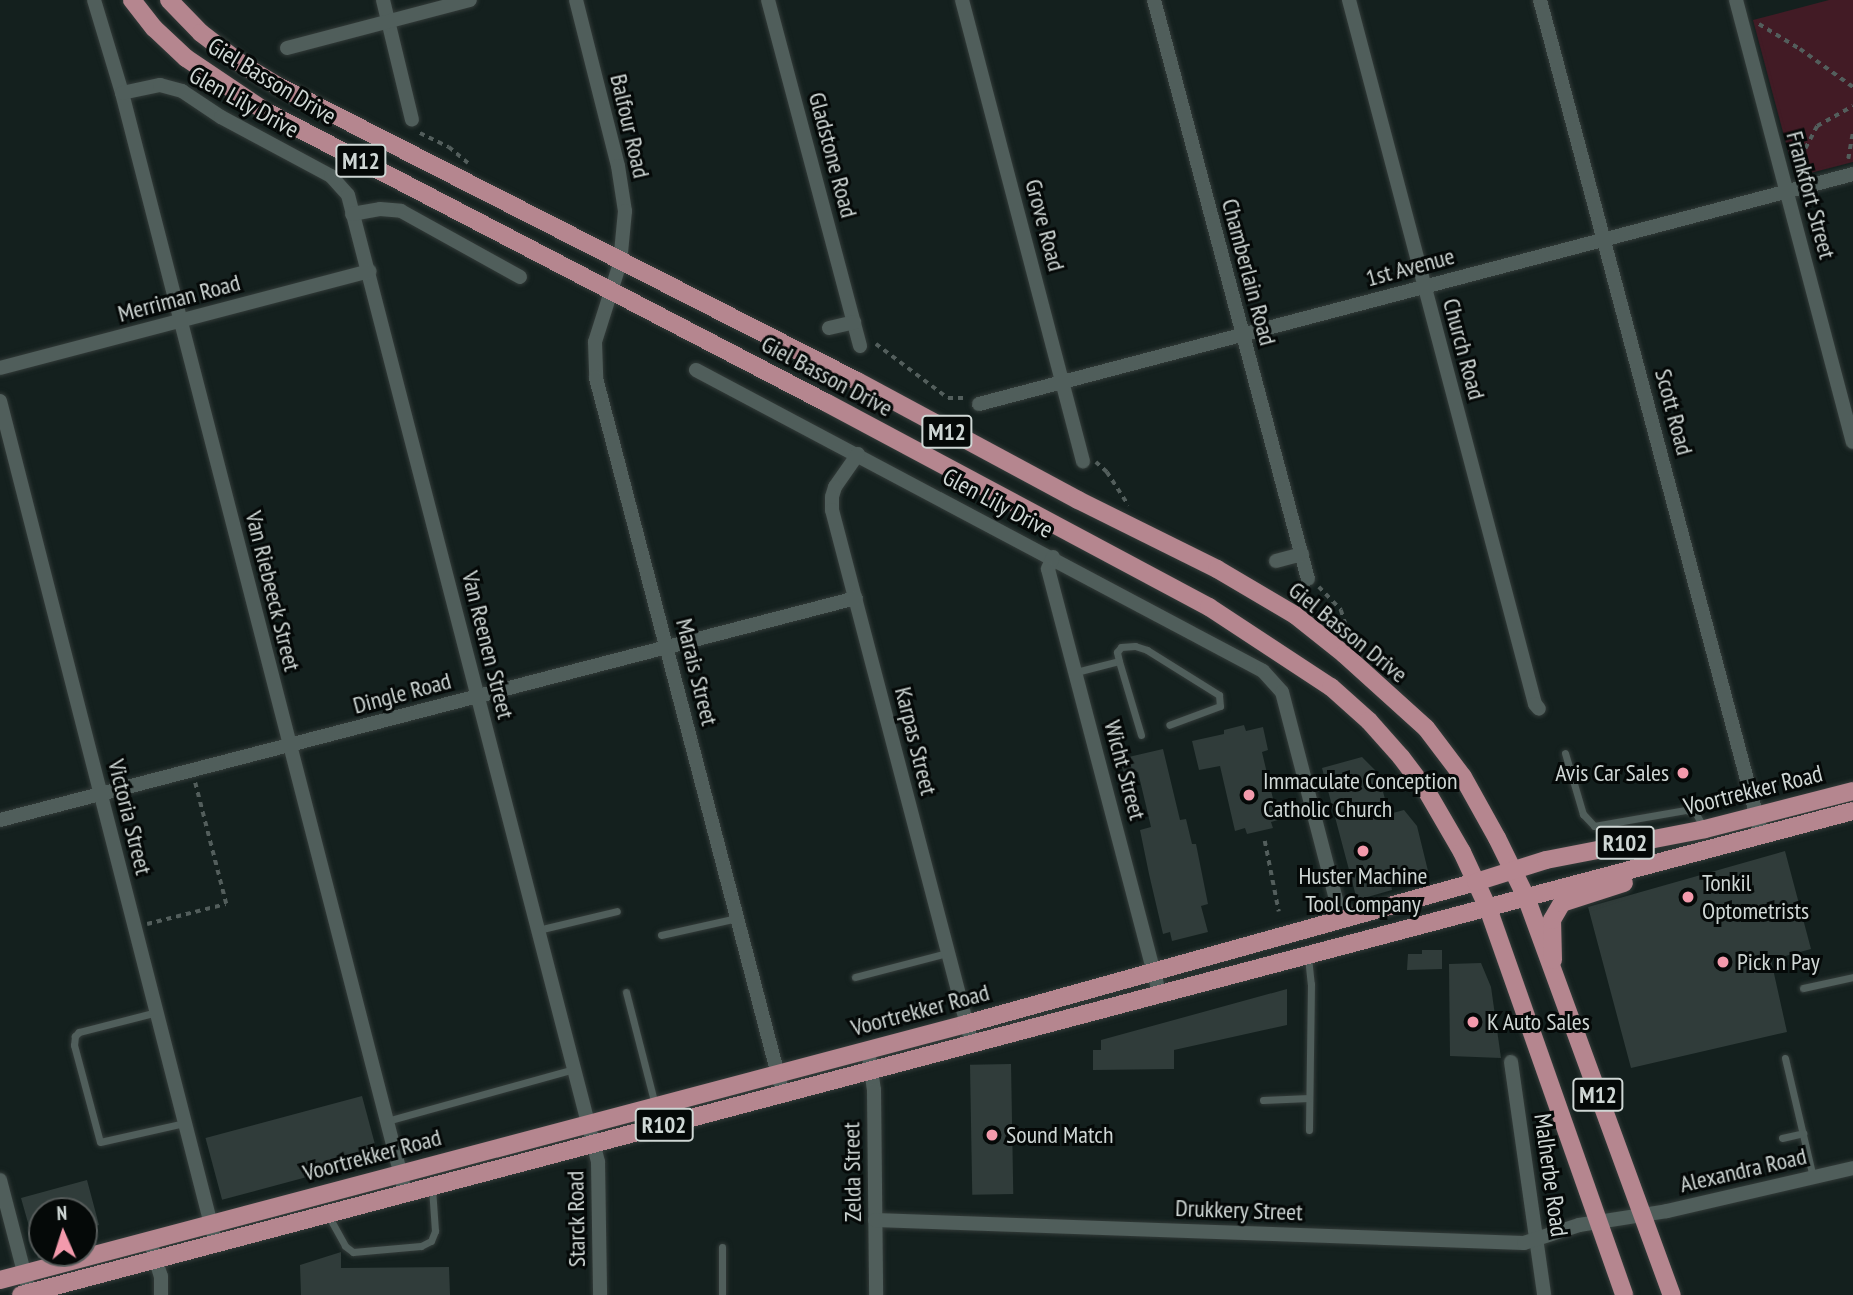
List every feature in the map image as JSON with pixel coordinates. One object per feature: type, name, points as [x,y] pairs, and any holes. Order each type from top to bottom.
[{"type":"main road","name":"Giel Basson Drive","points":[[132,0],[186,58],[239,95],[1209,607],[1299,664],[1369,721],[1401,757],[1426,790],[1476,882]]},
{"type":"main road","name":"Giel Basson Drive","points":[[169,0],[201,33],[243,65],[620,263],[842,373],[999,459],[1217,569],[1295,615],[1344,654],[1426,728],[1477,799],[1513,870]]},
{"type":"main road","name":"Voortrekker Road","points":[[0,1280],[966,1024],[1513,870],[1607,846],[1705,829],[1853,791]]},
{"type":"main road","name":"Voortrekker Road","points":[[25,1294],[1853,811]]},
{"type":"main road","points":[[1553,974],[1552,920],[1562,903],[1626,882],[1660,862]]},
{"type":"main road","name":"M12","points":[[1513,870],[1526,897],[1671,1295]]},
{"type":"main road","name":"M12","points":[[1476,882],[1488,908],[1624,1295]]},
{"type":"street","name":"Van Riebeeck Street","points":[[94,0],[122,93],[406,1195]]},
{"type":"street","points":[[383,0],[410,124]]},
{"type":"street","points":[[287,48],[470,0]]},
{"type":"street","name":"Balfour Road","points":[[576,0],[618,166],[625,211],[620,263]]},
{"type":"street","name":"Gladstone Road","points":[[768,0],[854,322],[865,342]]},
{"type":"street","name":"Grove Road","points":[[962,0],[1062,382],[1088,460]]},
{"type":"street","name":"Chamberlain Road","points":[[1154,0],[1302,554],[1312,579]]},
{"type":"street","name":"Church Road","points":[[1349,0],[1535,704],[1539,709]]},
{"type":"street","name":"Scott Road","points":[[1540,0],[1762,836]]},
{"type":"street","name":"Frankfort Street","points":[[1736,0],[1853,442]]},
{"type":"street","name":"Glen Lily Drive","points":[[122,93],[160,85],[182,91],[221,117],[338,181]]},
{"type":"street","name":"1st Avenue","points":[[975,400],[1062,382],[1243,336],[1786,192],[1851,169]]},
{"type":"street","name":"Van Reenen Street","points":[[338,181],[348,195],[369,271],[588,1123]]},
{"type":"street","points":[[352,214],[380,209],[401,211],[520,277]]},
{"type":"street","name":"Marais Street","points":[[620,263],[595,342],[594,366],[783,1094]]},
{"type":"street","name":"Merriman Road","points":[[0,368],[369,271]]},
{"type":"street","points":[[829,328],[854,322]]},
{"type":"street","name":"Glen Lily Drive","points":[[696,370],[1264,671],[1282,692],[1341,919]]},
{"type":"street","name":"Victoria Street","points":[[0,401],[216,1244]]},
{"type":"street","name":"Karpas Street","points":[[858,454],[832,497],[832,510],[972,1044]]},
{"type":"street","points":[[1276,561],[1302,554]]},
{"type":"street","name":"Wicht Street","points":[[1053,557],[1048,569],[1160,995]]},
{"type":"street","name":"Dingle Road","points":[[0,820],[856,598]]},
{"type":"street","name":"Zelda Street","points":[[868,1049],[873,1072],[876,1295]]},
{"type":"street","name":"Malherbe Road","points":[[1511,1062],[1544,1295]]},
{"type":"street","name":"Starck Road","points":[[588,1123],[598,1161],[600,1295]]},
{"type":"street","name":"Alexandra Road","points":[[1598,1222],[1643,1215],[1853,1168]]},
{"type":"street","points":[[0,1180],[24,1273],[25,1294]]},
{"type":"street","name":"Drukkery Street","points":[[876,1220],[1510,1243],[1537,1239],[1598,1222]]},
{"type":"street","points":[[150,1241],[161,1276],[161,1295]]},
{"type":"lane","points":[[1141,735],[1119,661],[1117,652],[1121,647],[1135,646],[1184,671],[1219,695],[1220,706],[1169,725]]},
{"type":"lane","points":[[1076,672],[1119,661]]},
{"type":"lane","points":[[1566,753],[1583,814],[1594,827],[1686,810],[1696,814],[1705,829]]},
{"type":"lane","points":[[537,931],[617,912]]},
{"type":"lane","points":[[661,935],[737,918]]},
{"type":"lane","points":[[855,977],[947,953]]},
{"type":"lane","points":[[1308,956],[1311,984],[1308,1130]]},
{"type":"lane","points":[[1803,988],[1853,977]]},
{"type":"lane","points":[[626,992],[655,1105]]},
{"type":"lane","points":[[157,1012],[79,1032],[75,1037],[74,1045],[97,1137],[100,1142],[107,1143],[185,1123]]},
{"type":"lane","points":[[1785,1058],[1813,1178]]},
{"type":"lane","points":[[387,1121],[574,1069]]},
{"type":"lane","points":[[1263,1100],[1309,1098]]},
{"type":"lane","points":[[1782,1138],[1803,1133]]},
{"type":"lane","points":[[328,1215],[345,1246],[353,1252],[421,1247],[431,1241],[435,1231],[432,1188]]},
{"type":"lane","points":[[722,1247],[722,1295]]},
{"type":"path","points":[[1751,22],[1784,39],[1853,87]]},
{"type":"path","points":[[1791,174],[1817,125],[1853,106]]},
{"type":"path","points":[[410,124],[449,147],[468,163]]},
{"type":"path","points":[[1851,169],[1853,130]]},
{"type":"path","points":[[865,342],[948,398],[975,400]]},
{"type":"path","points":[[1088,460],[1107,472],[1130,508]]},
{"type":"path","points":[[1312,579],[1340,610],[1348,631]]},
{"type":"path","points":[[135,927],[226,904],[192,771]]},
{"type":"path","points":[[1265,841],[1279,912]]},
{"type":"shaded area","points":[[1829,0],[1853,0],[1853,162],[1795,177],[1753,20]]},
{"type":"building","name":"Immaculate Conception Catholic Church","points":[[1244,725],[1246,731],[1263,727],[1268,750],[1262,752],[1278,820],[1271,822],[1273,828],[1247,834],[1245,828],[1235,831],[1220,766],[1199,770],[1192,741],[1224,734],[1224,730]]},
{"type":"building","points":[[1163,749],[1180,820],[1186,819],[1192,844],[1196,844],[1208,904],[1201,906],[1208,932],[1172,941],[1170,932],[1163,934],[1140,830],[1151,827],[1138,772],[1124,775],[1120,759]]},
{"type":"building","name":"Huster Machine Tool Company","points":[[1362,757],[1378,773],[1389,814],[1404,810],[1417,826],[1429,875],[1391,885],[1392,890],[1357,900],[1322,768]]},
{"type":"building","points":[[1785,851],[1811,949],[1771,960],[1787,1032],[1631,1068],[1588,907]]},
{"type":"building","points":[[1422,950],[1442,950],[1442,969],[1407,970],[1408,954],[1422,954]]},
{"type":"building","name":"K Auto Sales","points":[[1481,963],[1491,987],[1501,1058],[1450,1056],[1449,964]]},
{"type":"building","points":[[1287,989],[1287,1025],[1174,1050],[1174,1069],[1093,1070],[1093,1050],[1101,1050],[1101,1040]]},
{"type":"building","name":"Sound Match","points":[[1011,1064],[1013,1194],[972,1195],[970,1065]]},
{"type":"building","points":[[362,1096],[379,1158],[222,1200],[206,1138]]},
{"type":"building","points":[[87,1180],[92,1197],[28,1197],[28,1223],[21,1198]]},
{"type":"building","points":[[341,1252],[341,1268],[449,1267],[450,1295],[301,1295],[300,1265]]},
{"type":"place","name":"Avis Car Sales","points":[[1683,773]]},
{"type":"place","name":"Immaculate Conception Catholic Church","points":[[1249,795]]},
{"type":"place","name":"Huster Machine Tool Company","points":[[1363,851]]},
{"type":"place","name":"Tonkil Optometrists","points":[[1688,897]]},
{"type":"place","name":"Pick n Pay","points":[[1723,962]]},
{"type":"place","name":"K Auto Sales","points":[[1473,1022]]},
{"type":"place","name":"Sound Match","points":[[992,1135]]}]
